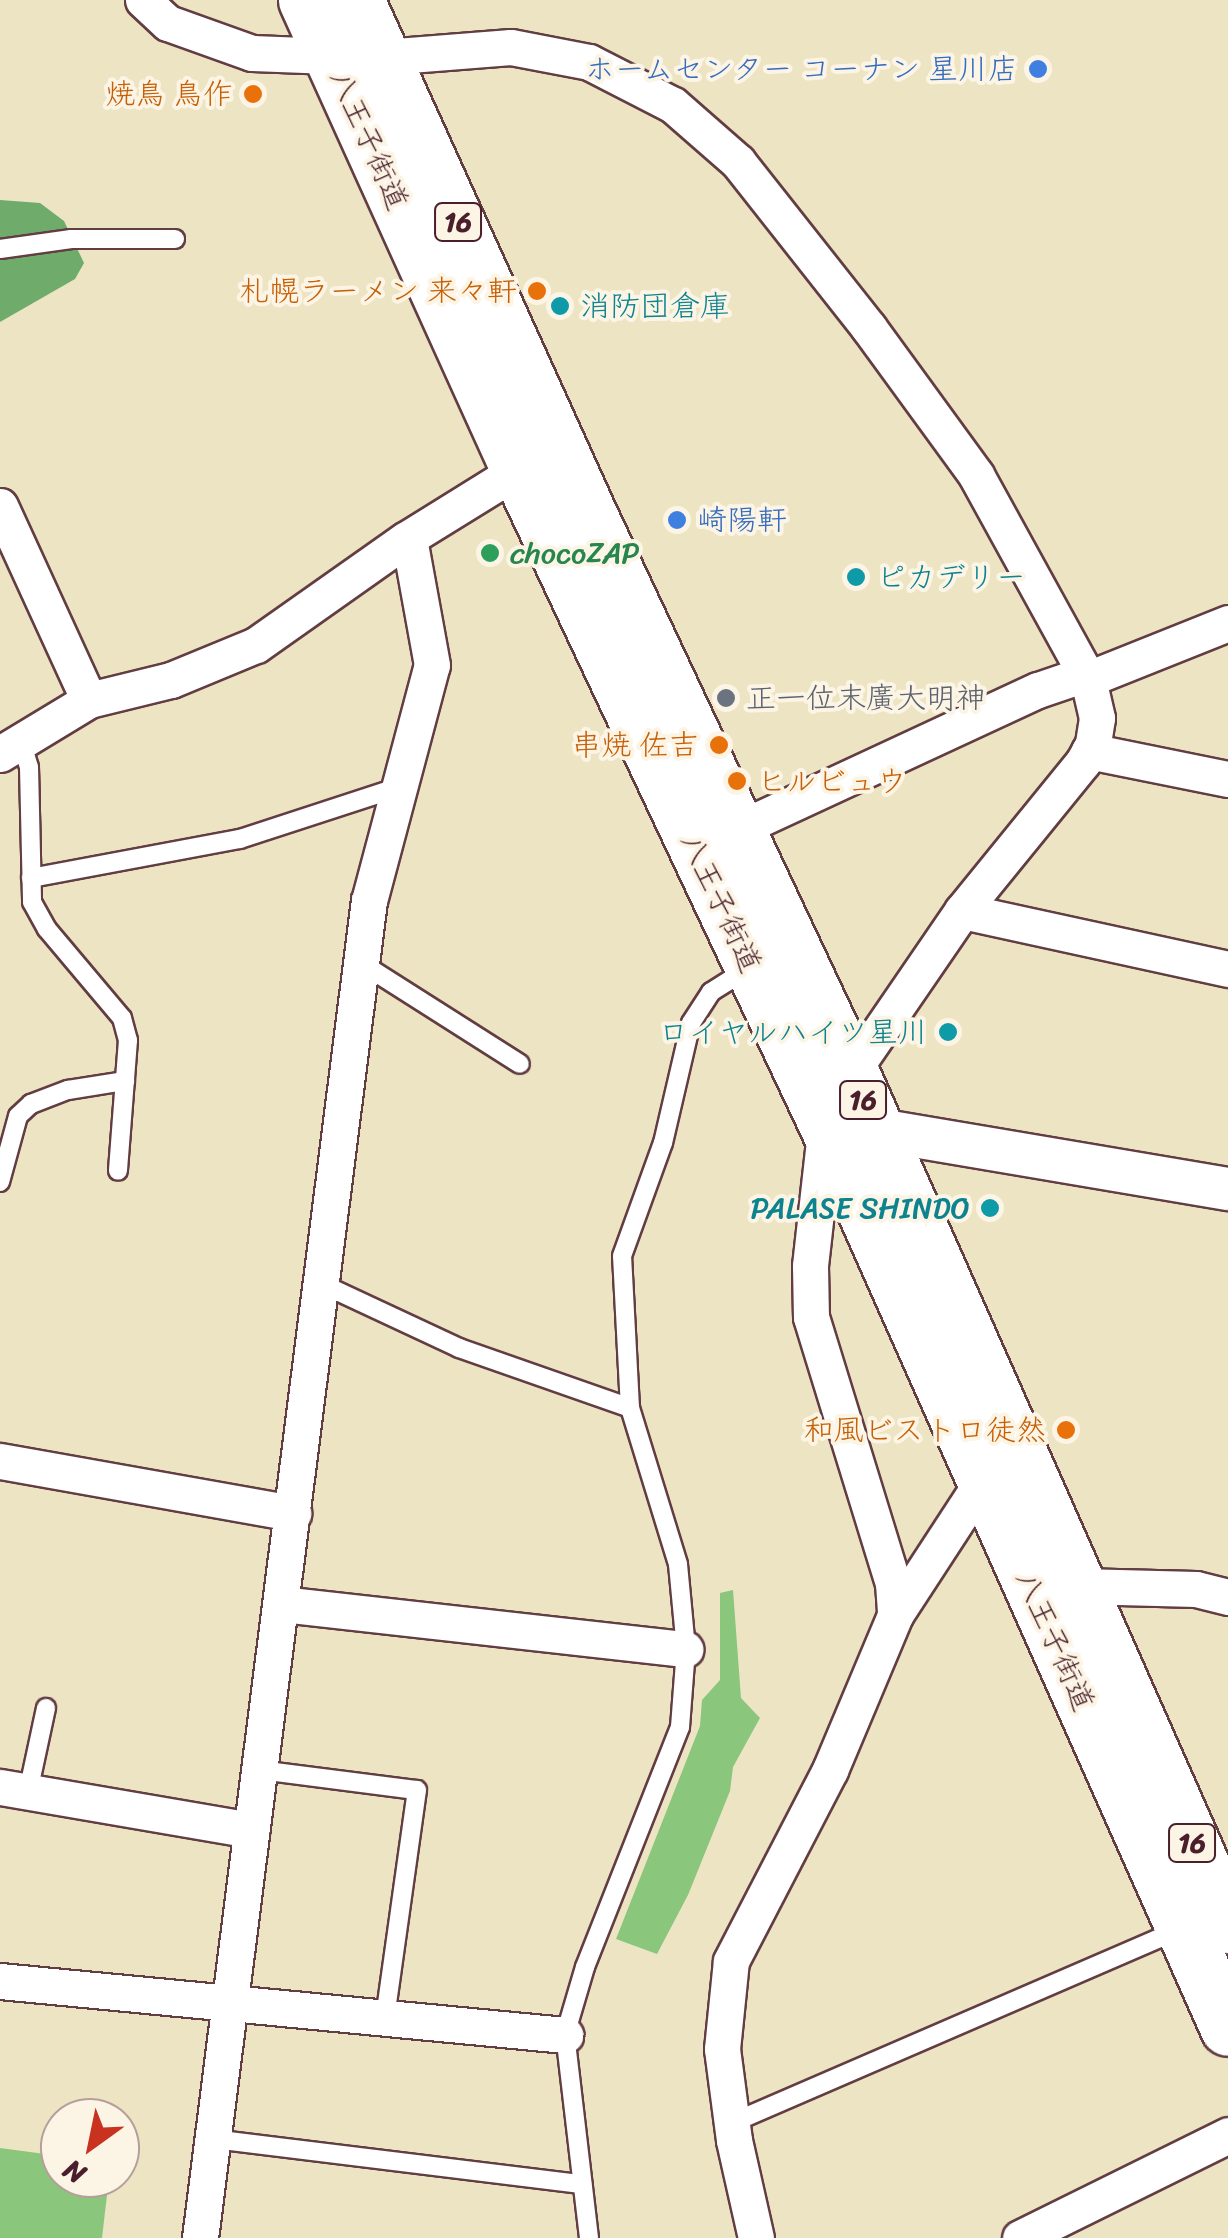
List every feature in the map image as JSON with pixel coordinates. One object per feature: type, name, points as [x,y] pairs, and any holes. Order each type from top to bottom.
[{"type":"highway","name":"八王子街道","points":[[306,0],[357,57],[539,457],[751,967],[850,1125],[1079,1586],[1205,1927],[1228,2028]]},
{"type":"highway","name":"八王子街道","points":[[356,0],[357,57]]},
{"type":"highway","name":"八王子街道","points":[[539,457],[738,829],[851,1074],[850,1125],[983,1480],[1205,1927]]},
{"type":"street","points":[[143,0],[168,23],[252,53],[357,57],[511,47],[589,62],[673,105],[738,162],[976,475],[1086,676],[1097,718],[1089,751],[962,912],[851,1074]]},
{"type":"street","points":[[11,748],[89,700],[171,680],[256,645],[409,538],[539,457]]},
{"type":"street","points":[[0,506],[89,700]]},
{"type":"street","points":[[200,2238],[369,901],[432,665],[409,538]]},
{"type":"street","points":[[738,829],[1038,690],[1228,623]]},
{"type":"street","points":[[1089,751],[1228,779]]},
{"type":"street","points":[[962,912],[1228,970]]},
{"type":"street","points":[[895,1615],[893,1583],[811,1317],[810,1266],[850,1125],[1228,1189]]},
{"type":"street","points":[[0,1461],[294,1513]]},
{"type":"street","points":[[756,2238],[732,2123],[722,2049],[731,1962],[830,1770],[895,1615],[983,1480]]},
{"type":"street","points":[[1079,1586],[1196,1590],[1228,1597]]},
{"type":"street","points":[[282,1604],[686,1649]]},
{"type":"street","points":[[14,1789],[251,1830]]},
{"type":"street","points":[[0,1982],[564,2036]]},
{"type":"street","points":[[1020,2238],[1228,2135]]},
{"type":"lane","points":[[0,249],[71,239],[175,239]]},
{"type":"lane","points":[[11,748],[29,766],[32,902],[48,929],[122,1018],[128,1040],[118,1171]]},
{"type":"lane","points":[[31,878],[240,839],[400,786]]},
{"type":"lane","points":[[361,963],[520,1064]]},
{"type":"lane","points":[[589,2238],[564,2036],[584,1967],[680,1728],[686,1649],[678,1564],[630,1408],[622,1256],[663,1144],[691,1023],[711,992],[751,967]]},
{"type":"lane","points":[[0,1182],[18,1116],[31,1104],[68,1090],[125,1081]]},
{"type":"lane","points":[[322,1284],[459,1348],[630,1408]]},
{"type":"lane","points":[[14,1789],[46,1708]]},
{"type":"lane","points":[[260,1770],[417,1790],[385,2018]]},
{"type":"lane","points":[[732,2123],[1205,1927]]},
{"type":"lane","points":[[213,2139],[582,2184]]},
{"type":"green space","points":[[0,200],[40,203],[64,221],[84,263],[75,279],[0,322]]},
{"type":"green space","points":[[733,1590],[741,1698],[760,1718],[733,1767],[730,1791],[688,1895],[657,1954],[616,1939],[700,1726],[702,1700],[720,1680],[720,1593]]},
{"type":"green space","points":[[0,2148],[40,2153],[40,2198],[107,2198],[102,2238],[0,2238]]},
{"type":"place","name":"ホームセンター コーナン 星川店","points":[[1038,69]]},
{"type":"place","name":"焼鳥 鳥作","points":[[253,94]]},
{"type":"place","name":"札幌ラーメン 来々軒","points":[[537,291]]},
{"type":"place","name":"消防団倉庫","points":[[560,306]]},
{"type":"place","name":"崎陽軒","points":[[677,520]]},
{"type":"place","name":"chocoZAP","points":[[490,553]]},
{"type":"place","name":"ピカデリー","points":[[856,577]]},
{"type":"place","name":"正一位末廣大明神","points":[[726,698]]},
{"type":"place","name":"串焼 佐吉","points":[[719,745]]},
{"type":"place","name":"ヒルビュウ","points":[[737,781]]},
{"type":"place","name":"ロイヤルハイツ星川","points":[[948,1032]]},
{"type":"place","name":"PALASE SHINDO","points":[[990,1208]]},
{"type":"place","name":"和風ビストロ徒然","points":[[1066,1430]]}]
